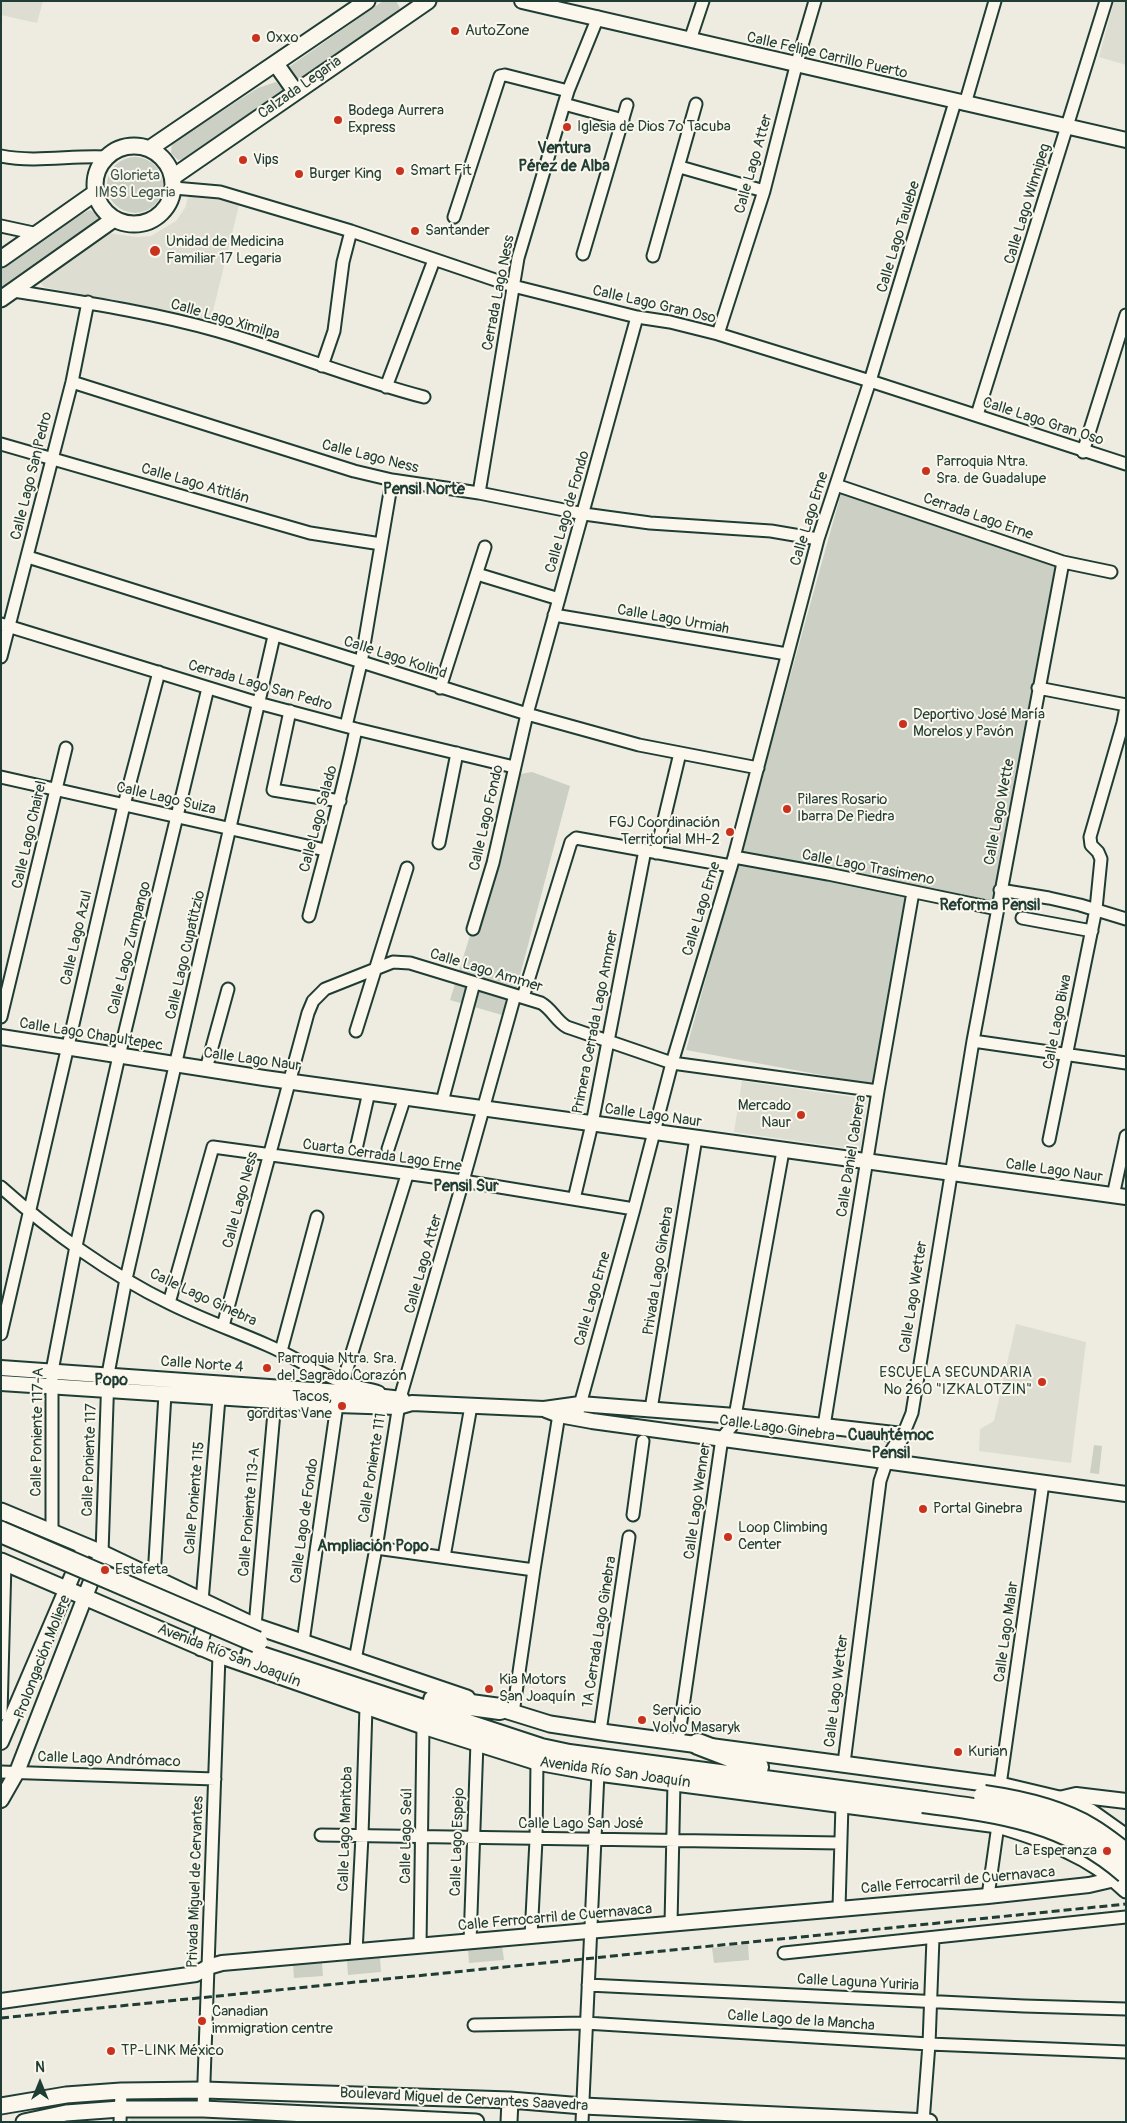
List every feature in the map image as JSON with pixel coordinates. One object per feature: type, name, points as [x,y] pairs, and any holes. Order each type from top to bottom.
[{"type":"highway","name":"Avenida Río San Joaquín","points":[[1,1532],[255,1640],[447,1718],[541,1749],[569,1755],[754,1773],[924,1795],[999,1798],[1052,1811],[1090,1828],[1126,1854]]},
{"type":"highway","name":"Avenida Río San Joaquín","points":[[2,1556],[542,1737],[754,1773]]},
{"type":"highway","points":[[434,1700],[506,1711]]},
{"type":"highway","points":[[447,1718],[477,1742]]},
{"type":"highway","points":[[688,1743],[754,1773]]},
{"type":"highway","points":[[679,1783],[754,1773]]},
{"type":"highway","name":"Avenida Río San Joaquín","points":[[924,1795],[998,1812],[1046,1826],[1083,1841],[1120,1876]]},
{"type":"main road","points":[[148,149],[368,1]]},
{"type":"main road","name":"Calzada Legaria","points":[[173,182],[295,92],[428,1]]},
{"type":"main road","points":[[276,64],[295,92]]},
{"type":"main road","points":[[138,146],[148,149],[162,157],[173,182],[171,199],[166,209],[147,223],[136,225],[124,224],[114,219],[102,208],[95,193],[95,180],[99,167],[106,157],[116,150],[138,146]]},
{"type":"main road","points":[[1,259],[95,193]]},
{"type":"main road","points":[[7,295],[114,219]]},
{"type":"main road","name":"Avenida Río San Joaquín","points":[[1,1511],[102,1553],[219,1609],[255,1640],[303,1642],[506,1711],[550,1724],[1000,1785],[1059,1799],[1091,1812],[1126,1837]]},
{"type":"main road","name":"Avenida Río San Joaquín","points":[[2,1556],[84,1597],[219,1655],[423,1726],[537,1762],[598,1773],[998,1825],[1046,1839],[1120,1876],[1126,1890]]},
{"type":"main road","points":[[201,1648],[201,1636],[205,1626],[219,1609]]},
{"type":"main road","points":[[1046,1839],[1059,1799]]},
{"type":"main road","name":"Boulevard Miguel de Cervantes Saavedra","points":[[1,2106],[66,2095],[121,2091],[204,2090],[510,2100],[583,2106],[928,2122]]},
{"type":"main road","points":[[509,2122],[510,2100]]},
{"type":"main road","name":"Boulevard Miguel de Cervantes Saavedra","points":[[24,2122],[203,2109],[476,2122]]},
{"type":"street","name":"Calle Felipe Carrillo Puerto","points":[[522,1],[598,17],[796,66],[1126,140]]},
{"type":"street","points":[[690,40],[703,1]]},
{"type":"street","name":"Calle Lago Atter","points":[[718,334],[764,191],[815,1]]},
{"type":"street","name":"Calle Lago Taulebe","points":[[870,381],[995,1]]},
{"type":"street","name":"Calle Lago Winnipeg","points":[[977,415],[1106,1]]},
{"type":"street","name":"Cerrada Lago Ness","points":[[479,493],[518,258],[568,91],[598,17]]},
{"type":"street","points":[[454,217],[500,76],[505,75],[568,91]]},
{"type":"street","points":[[564,104],[623,120]]},
{"type":"street","points":[[653,256],[680,167],[696,104]]},
{"type":"street","points":[[583,254],[627,105]]},
{"type":"street","points":[[1,156],[36,160],[86,156],[106,157]]},
{"type":"street","points":[[680,167],[764,191]]},
{"type":"street","name":"Calle Lago Gran Oso","points":[[173,182],[220,192],[351,231],[513,286],[637,317],[670,322],[718,334],[977,415],[1083,452],[1126,464]]},
{"type":"street","points":[[1,226],[38,234]]},
{"type":"street","points":[[322,366],[334,331],[343,262],[351,231]]},
{"type":"street","points":[[386,387],[434,260]]},
{"type":"street","name":"Calle Lago Ximilpa","points":[[7,295],[88,302],[219,331],[386,387],[424,396]]},
{"type":"street","name":"Calle Lago San Pedro","points":[[1,657],[6,625],[28,557],[72,382],[88,302]]},
{"type":"street","points":[[1083,452],[1126,315]]},
{"type":"street","name":"Calle Lago de Fondo","points":[[527,714],[584,514],[637,317]]},
{"type":"street","name":"Calle Lago Erne","points":[[576,1419],[655,1132],[672,1063],[758,768],[818,539],[870,381]]},
{"type":"street","name":"Calle Lago Ness","points":[[72,382],[354,471],[392,480],[479,493],[584,514],[650,523],[771,531],[818,539]]},
{"type":"street","name":"Calle Lago Atitlán","points":[[1,444],[310,533],[381,544]]},
{"type":"street","name":"Calle Lago Salado","points":[[309,916],[325,850],[340,801],[392,480]]},
{"type":"street","name":"Cerrada Lago Erne","points":[[836,485],[1063,562],[1111,572]]},
{"type":"street","points":[[440,688],[485,547]]},
{"type":"street","name":"Calle Lago Kolind","points":[[28,557],[274,636],[527,714],[639,745],[758,768]]},
{"type":"street","name":"Calle Lago Wette","points":[[1000,890],[1063,562]]},
{"type":"street","points":[[477,574],[559,599]]},
{"type":"street","name":"Calle Lago Urmiah","points":[[554,615],[787,654]]},
{"type":"street","name":"Cerrada Lago San Pedro","points":[[6,625],[258,703],[290,710],[351,728],[514,766]]},
{"type":"street","name":"Calle Lago Cupatitzio","points":[[126,1280],[274,636]]},
{"type":"street","name":"Calle Lago Azul","points":[[1,1334],[124,805],[159,672]]},
{"type":"street","name":"Calle Lago Zumpango","points":[[76,1246],[119,1056],[208,688]]},
{"type":"street","points":[[1038,688],[1126,706]]},
{"type":"street","name":"Calle Lago Biwa","points":[[1049,1140],[1096,909],[1101,859],[1098,852],[1091,846],[1090,837],[1124,723],[1126,706]]},
{"type":"street","points":[[290,710],[273,790],[340,801]]},
{"type":"street","name":"Calle Lago Fondo","points":[[473,929],[493,863],[527,714]]},
{"type":"street","name":"Calle Lago Chairel","points":[[1,1017],[66,748]]},
{"type":"street","points":[[439,843],[457,753]]},
{"type":"street","name":"Primera Cerrada Lago Ammer","points":[[574,1199],[592,1124],[607,1042],[651,851],[680,753]]},
{"type":"street","name":"Calle Lago Suiza","points":[[1,776],[230,830],[325,850]]},
{"type":"street","name":"Calle Lago Atter","points":[[403,1403],[483,1108],[571,842],[574,839]]},
{"type":"street","name":"Calle Lago Trasimeno","points":[[574,839],[732,862],[913,892],[996,910]]},
{"type":"street","points":[[356,1030],[407,868]]},
{"type":"street","points":[[1000,890],[1049,898],[1096,909],[1126,919]]},
{"type":"street","name":"Calle Lago Wetter","points":[[844,1763],[880,1481],[887,1460],[903,1435],[912,1413],[972,1041],[1000,890]]},
{"type":"street","name":"Calle Daniel Cabrera","points":[[824,1426],[878,1091],[913,892]]},
{"type":"street","points":[[1022,918],[1092,931]]},
{"type":"street","name":"Calle Lago Ammer","points":[[288,1082],[308,1013],[318,994],[376,968],[401,961],[519,996],[546,1006],[567,1027],[672,1063],[878,1091]]},
{"type":"street","points":[[442,1102],[474,983]]},
{"type":"street","points":[[206,1069],[228,989]]},
{"type":"street","name":"Calle Lago Chapultepec","points":[[1,1037],[176,1065]]},
{"type":"street","points":[[972,1041],[1126,1063]]},
{"type":"street","name":"Calle Lago Naur","points":[[176,1065],[655,1132],[783,1152],[1119,1196]]},
{"type":"street","name":"Calle Lago Ness","points":[[223,1326],[288,1082]]},
{"type":"street","points":[[356,1149],[368,1092]]},
{"type":"street","points":[[388,1149],[405,1097]]},
{"type":"street","points":[[1119,1196],[1126,1136]]},
{"type":"street","name":"Privada Lago Ginebra","points":[[651,1409],[696,1138]]},
{"type":"street","name":"Cuarta Cerrada Lago Erne","points":[[169,1303],[213,1147],[463,1182],[634,1209]]},
{"type":"street","name":"Calle Lago Wenner","points":[[688,1743],[722,1438],[731,1427],[735,1416],[783,1152]]},
{"type":"street","name":"Calle Lago de Fondo","points":[[303,1642],[340,1393],[407,1175]]},
{"type":"street","name":"Calle Lago Ginebra","points":[[1,1187],[29,1212],[126,1280],[169,1303],[281,1351],[340,1393]]},
{"type":"street","points":[[281,1351],[317,1217]]},
{"type":"street","name":"Calle Poniente 117-A","points":[[52,1531],[52,1371],[76,1246]]},
{"type":"street","name":"Calle Poniente 117","points":[[102,1553],[108,1374],[126,1280]]},
{"type":"street","name":"Calle Norte 4","points":[[1,1368],[108,1374],[340,1393],[403,1403]]},
{"type":"street","name":"Calle Norte 4","points":[[1,1384],[275,1400],[340,1393]]},
{"type":"street","points":[[154,1577],[165,1394]]},
{"type":"street","name":"Calle Poniente 115","points":[[202,1601],[219,1398]]},
{"type":"street","name":"Calle Poniente 113-A","points":[[255,1640],[275,1400]]},
{"type":"street","name":"Calle Lago Ginebra","points":[[403,1403],[544,1409],[559,1411],[576,1419],[1126,1494]]},
{"type":"street","name":"Calle Poniente 111","points":[[354,1660],[403,1403]]},
{"type":"street","name":"Calle Lago Ginebra","points":[[559,1411],[580,1404],[735,1416],[903,1435]]},
{"type":"street","points":[[444,1557],[471,1406]]},
{"type":"street","points":[[506,1711],[534,1570],[559,1411]]},
{"type":"street","points":[[633,1515],[643,1441]]},
{"type":"street","name":"Calle Lago Malar","points":[[1000,1785],[1043,1483]]},
{"type":"street","name":"1A Cerrada Lago Ginebra","points":[[600,1731],[629,1537]]},
{"type":"street","name":"Prolongación Moliere","points":[[1,1742],[85,1546]]},
{"type":"street","points":[[376,1548],[534,1570]]},
{"type":"street","name":"Prolongación Moliere","points":[[1,1800],[17,1772],[102,1553]]},
{"type":"street","points":[[1,1714],[2,1556]]},
{"type":"street","name":"Privada Miguel de Cervantes","points":[[203,2109],[219,1655]]},
{"type":"street","name":"Calle Lago Manitoba","points":[[356,1952],[366,1706]]},
{"type":"street","name":"Calle Lago Seúl","points":[[420,1946],[423,1726]]},
{"type":"street","name":"Calle Lago Espejo","points":[[470,1942],[477,1742]]},
{"type":"street","points":[[531,1936],[536,1840],[537,1762]]},
{"type":"street","name":"Calle Lago Andrómaco","points":[[1,1772],[215,1779]]},
{"type":"street","points":[[582,2122],[585,2023],[592,1931],[598,1773]]},
{"type":"street","points":[[671,1924],[674,1840],[679,1783]]},
{"type":"street","points":[[1059,1799],[1076,1795],[1126,1801]]},
{"type":"street","points":[[839,1908],[842,1804]]},
{"type":"street","points":[[988,1896],[998,1825]]},
{"type":"street","name":"Calle Lago San José","points":[[321,1835],[536,1840],[840,1843]]},
{"type":"street","points":[[1120,1876],[1126,1861]]},
{"type":"street","name":"Calle Ferrocarril de Cuernavaca","points":[[1,2000],[196,1974],[208,1967],[222,1963],[988,1896],[1089,1885],[1120,1876]]},
{"type":"street","points":[[784,1953],[1126,1917]]},
{"type":"street","points":[[923,2122],[929,2044],[933,1938]]},
{"type":"street","name":"Calle Laguna Yuriria","points":[[588,1985],[931,2002],[1126,2009]]},
{"type":"street","name":"Calle Lago de la Mancha","points":[[474,2025],[585,2023],[929,2044],[1126,2052]]},
{"type":"street","points":[[120,2116],[121,2091]]},
{"type":"shaded area","points":[[1,1],[43,1],[37,23],[1,15]]},
{"type":"shaded area","points":[[1114,1],[1126,1],[1126,65],[1099,57]]},
{"type":"shaded area","name":"Unidad de Medicina Familiar 17 Legaria","points":[[192,192],[239,205],[210,323],[44,287],[41,283],[43,276],[108,233],[137,237],[151,236],[176,221],[185,208],[189,194]]},
{"type":"shaded area","name":"Mercado Naur","points":[[742,1081],[867,1099],[860,1150],[734,1132]]},
{"type":"shaded area","name":"ESCUELA SECUNDARIA Nº 260 \"IZKALOTZIN\"","points":[[1016,1324],[1086,1342],[1071,1463],[979,1451],[980,1429],[994,1421]]},
{"type":"shaded area","points":[[131,2115],[294,2122],[130,2122]]},
{"type":"green space","points":[[383,1],[396,1],[400,8],[389,21],[305,80],[293,80],[289,67]]},
{"type":"green space","points":[[276,82],[282,88],[282,92],[190,158],[178,160],[171,153],[172,143],[258,88]]},
{"type":"green space","name":"Glorieta IMSS Legaria","points":[[130,157],[140,157],[155,165],[161,174],[163,185],[161,196],[155,205],[140,213],[130,213],[119,208],[112,201],[107,190],[107,180],[112,169],[119,162]]},
{"type":"green space","points":[[90,210],[99,216],[98,222],[1,291],[1,268],[75,217]]},
{"type":"green space","name":"Deportivo José María Morelos y Pavón","points":[[842,490],[1060,562],[996,902],[910,885],[876,1085],[686,1050]]},
{"type":"green space","points":[[532,772],[570,786],[509,1017],[450,1000],[520,774]]},
{"type":"green space","points":[[1094,1445],[1102,1446],[1099,1474],[1090,1473]]},
{"type":"green space","points":[[748,1944],[749,1960],[714,1963],[712,1948]]},
{"type":"green space","points":[[502,1945],[504,1960],[469,1963],[468,1949]]},
{"type":"green space","points":[[380,1958],[381,1972],[348,1975],[347,1961]]},
{"type":"green space","points":[[322,1963],[323,1976],[294,1978],[293,1965]]},
{"type":"railway","points":[[1,2018],[1126,1904]]},
{"type":"place","name":"AutoZone","points":[[455,31]]},
{"type":"place","name":"Oxxo","points":[[256,38]]},
{"type":"place","name":"Bodega Aurrera Express","points":[[338,120]]},
{"type":"place","name":"Iglesia de Dios 7o Tacuba","points":[[567,127]]},
{"type":"place","name":"Vips","points":[[243,160]]},
{"type":"place","name":"Smart Fit","points":[[400,171]]},
{"type":"place","name":"Burger King","points":[[299,174]]},
{"type":"place","name":"Santander","points":[[415,231]]},
{"type":"place","name":"Unidad de Medicina Familiar 17 Legaria","points":[[155,251]]},
{"type":"place","name":"Parroquia Ntra. Sra. de Guadalupe","points":[[926,471]]},
{"type":"place","name":"Deportivo José María Morelos y Pavón","points":[[903,724]]},
{"type":"place","name":"Pilares Rosario Ibarra De Piedra","points":[[787,809]]},
{"type":"place","name":"FGJ Coordinación Territorial MH-2","points":[[730,832]]},
{"type":"place","name":"Mercado Naur","points":[[801,1115]]},
{"type":"place","name":"Parroquia Ntra. Sra. del Sagrado Corazón","points":[[267,1368]]},
{"type":"place","name":"ESCUELA SECUNDARIA Nº 260 \"IZKALOTZIN\"","points":[[1042,1382]]},
{"type":"place","name":"Tacos, gorditas Vane","points":[[342,1406]]},
{"type":"place","name":"Portal Ginebra","points":[[923,1509]]},
{"type":"place","name":"Loop Climbing Center","points":[[728,1537]]},
{"type":"place","name":"Estafeta","points":[[105,1570]]},
{"type":"place","name":"Kia Motors San Joaquín","points":[[489,1689]]},
{"type":"place","name":"Servicio Volvo Masaryk","points":[[642,1720]]},
{"type":"place","name":"Kurian","points":[[958,1752]]},
{"type":"place","name":"La Esperanza","points":[[1107,1851]]},
{"type":"place","name":"Canadian immigration centre","points":[[202,2021]]},
{"type":"place","name":"TP-LINK México","points":[[111,2051]]},
{"type":"district","name":"Ventura Pérez de Alba","points":[[564,158]]},
{"type":"district","name":"Pensil Norte","points":[[424,490]]},
{"type":"district","name":"Reforma Pensil","points":[[990,906]]},
{"type":"district","name":"Pensil Sur","points":[[466,1187]]},
{"type":"district","name":"Popo","points":[[111,1381]]},
{"type":"district","name":"Cuauhtémoc Pensil","points":[[891,1445]]},
{"type":"district","name":"Ampliación Popo","points":[[373,1547]]}]
